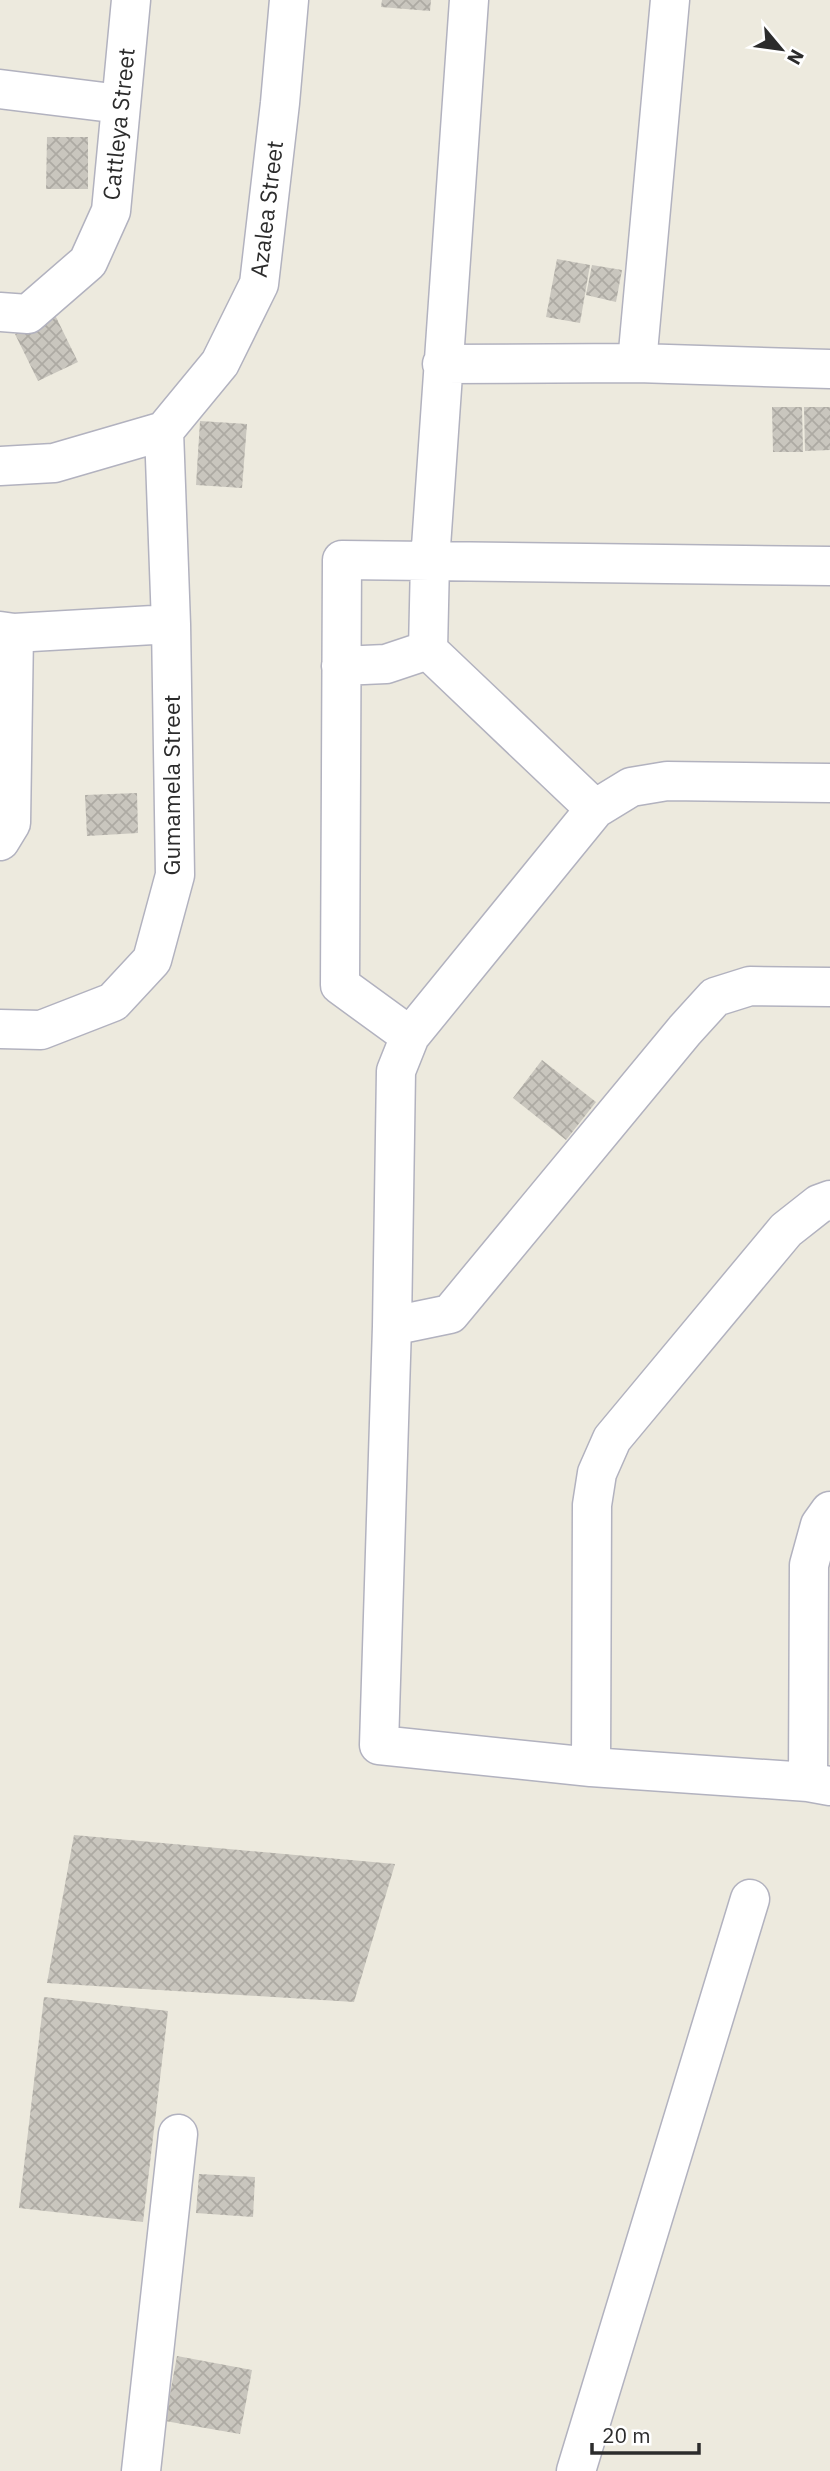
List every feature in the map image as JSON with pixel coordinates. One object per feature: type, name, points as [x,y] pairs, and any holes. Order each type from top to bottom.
[{"type":"street","name":"Cattleya Street","points":[[0,312],[28,314],[88,262],[111,211],[131,0]]},
{"type":"street","name":"Azalea Street","points":[[164,431],[220,363],[259,284],[289,0]]},
{"type":"street","points":[[469,0],[442,364],[430,562],[428,650],[595,809]]},
{"type":"street","points":[[637,363],[670,0]]},
{"type":"street","points":[[0,89],[120,104]]},
{"type":"street","points":[[442,364],[637,363],[830,369]]},
{"type":"street","points":[[0,466],[54,463],[164,431]]},
{"type":"street","name":"Gumamela Street","points":[[0,1029],[41,1030],[113,1002],[152,960],[175,876],[171,624],[164,431]]},
{"type":"street","points":[[410,1036],[340,985],[342,560],[830,566]]},
{"type":"street","points":[[0,841],[11,823],[7,632],[171,624]]},
{"type":"street","points":[[341,666],[386,664],[428,650]]},
{"type":"street","points":[[830,783],[667,781],[631,787],[595,809],[410,1036],[396,1071],[392,1326],[379,1745],[591,1767],[819,1784],[809,1565],[820,1525],[830,1511]]},
{"type":"street","points":[[392,1326],[450,1314],[715,997],[750,986],[830,987]]},
{"type":"street","points":[[591,1767],[592,1505],[597,1473],[612,1439],[786,1230],[819,1204],[830,1200]]},
{"type":"street","points":[[576,2471],[750,1899]]},
{"type":"street","points":[[141,2471],[178,2134]]},
{"type":"building","points":[[382,0],[431,0],[430,11],[381,7]]},
{"type":"building","points":[[47,137],[88,137],[88,189],[46,189]]},
{"type":"building","points":[[557,259],[590,265],[580,323],[546,317]]},
{"type":"building","points":[[592,265],[622,270],[616,302],[586,295]]},
{"type":"building","points":[[55,315],[78,362],[38,381],[15,334]]},
{"type":"building","points":[[772,407],[802,407],[803,452],[773,452]]},
{"type":"building","points":[[804,407],[830,407],[830,450],[805,451]]},
{"type":"building","points":[[200,421],[247,424],[242,488],[196,485]]},
{"type":"building","points":[[137,793],[138,833],[87,836],[85,795]]},
{"type":"building","points":[[542,1060],[596,1102],[566,1140],[513,1098]]},
{"type":"building","points":[[74,1835],[395,1864],[354,2002],[47,1983]]},
{"type":"building","points":[[44,1997],[168,2011],[143,2222],[19,2208]]},
{"type":"building","points":[[199,2174],[255,2177],[253,2217],[196,2213]]},
{"type":"building","points":[[177,2356],[252,2370],[240,2434],[165,2421]]}]
